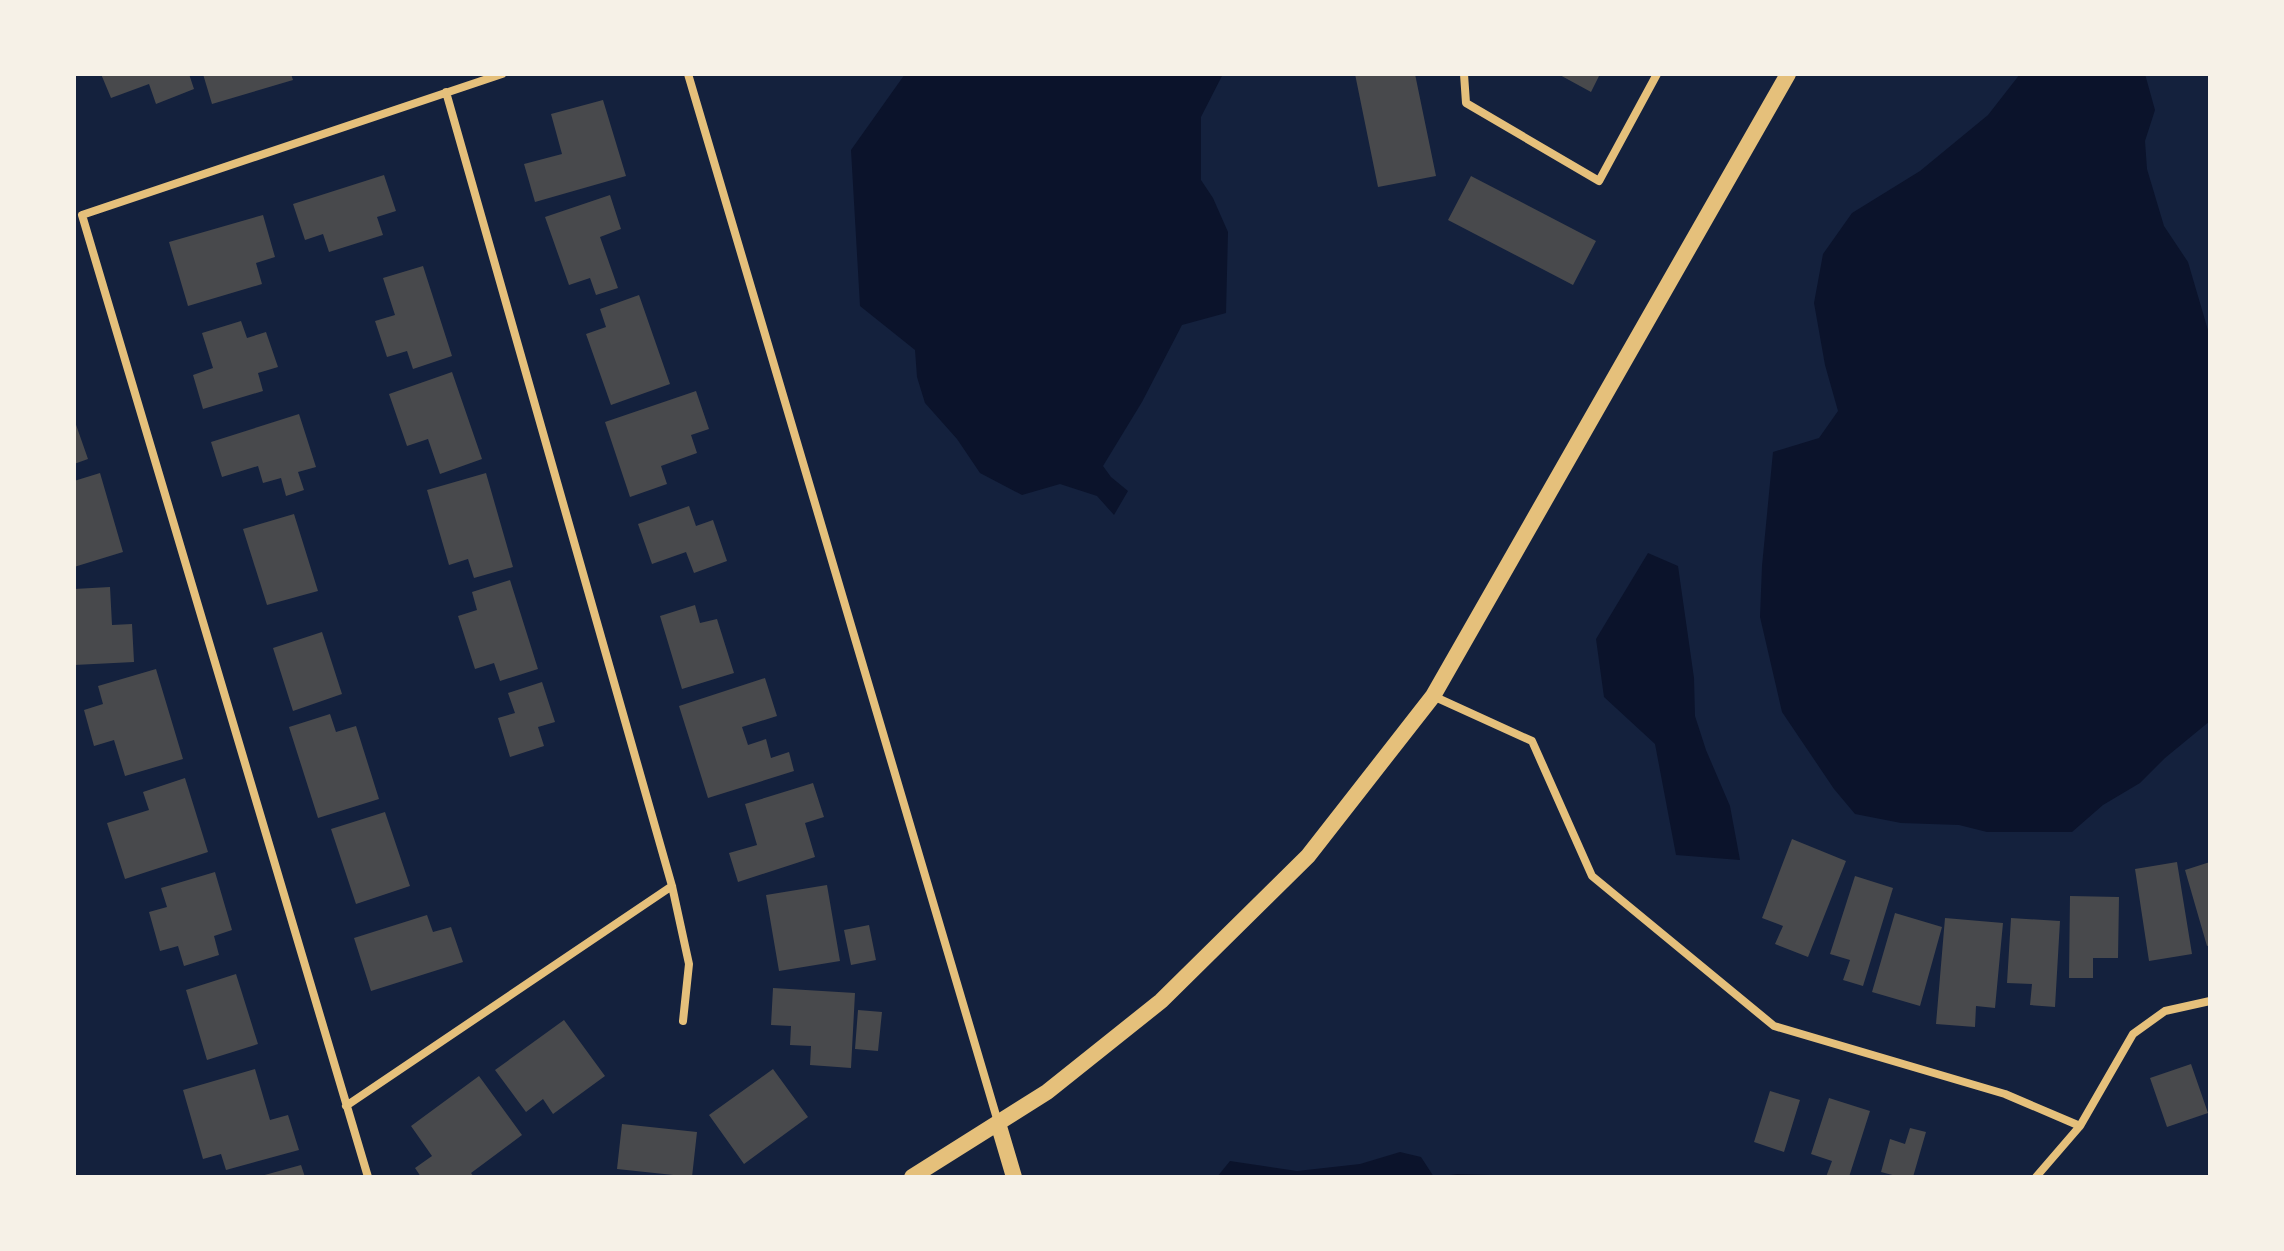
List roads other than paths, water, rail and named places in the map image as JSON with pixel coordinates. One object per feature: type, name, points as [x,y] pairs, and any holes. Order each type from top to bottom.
[{"type":"main road","points":[[912,1177],[1047,1092],[1172,990],[1308,856],[1433,696],[1788,74]]},
{"type":"main road","points":[[998,1123],[1014,1177]]},
{"type":"street","points":[[368,1177],[82,215],[502,74]]},
{"type":"street","points":[[688,74],[998,1123]]},
{"type":"street","points":[[1464,74],[1466,103],[1599,181],[1657,74]]},
{"type":"street","points":[[446,92],[672,886],[689,964],[683,1021]]},
{"type":"street","points":[[1433,696],[1532,741],[1592,876],[1774,1026],[2005,1094],[2080,1126]]},
{"type":"street","points":[[346,1106],[672,886]]},
{"type":"street","points":[[2036,1177],[2080,1126],[2133,1034],[2165,1011],[2210,1001]]},
{"type":"water","points":[[905,74],[1223,74],[1201,117],[1201,180],[1228,232],[1226,313],[1182,325],[1142,402],[1103,466],[1128,491],[1114,515],[1097,496],[1060,484],[1022,495],[980,473],[957,439],[925,403],[917,377],[915,350],[860,306],[851,150]]},
{"type":"water","points":[[2020,74],[2145,74],[2155,110],[2145,141],[2147,169],[2164,226],[2188,262],[2210,337],[2210,721],[2140,783],[2103,805],[2072,832],[1987,832],[1959,825],[1901,823],[1855,814],[1834,789],[1782,712],[1760,617],[1773,452],[1819,438],[1838,411],[1825,365],[1814,303],[1823,254],[1852,213],[1920,171],[1988,115]]},
{"type":"water","points":[[1648,553],[1678,566],[1694,678],[1695,716],[1730,806],[1740,860],[1676,855],[1655,744],[1604,697],[1596,639]]},
{"type":"water","points":[[1400,1152],[1421,1157],[1434,1177],[1217,1177],[1230,1161],[1297,1171],[1360,1164]]},
{"type":"water","points":[[1457,1174],[1491,1177],[1434,1177]]}]
